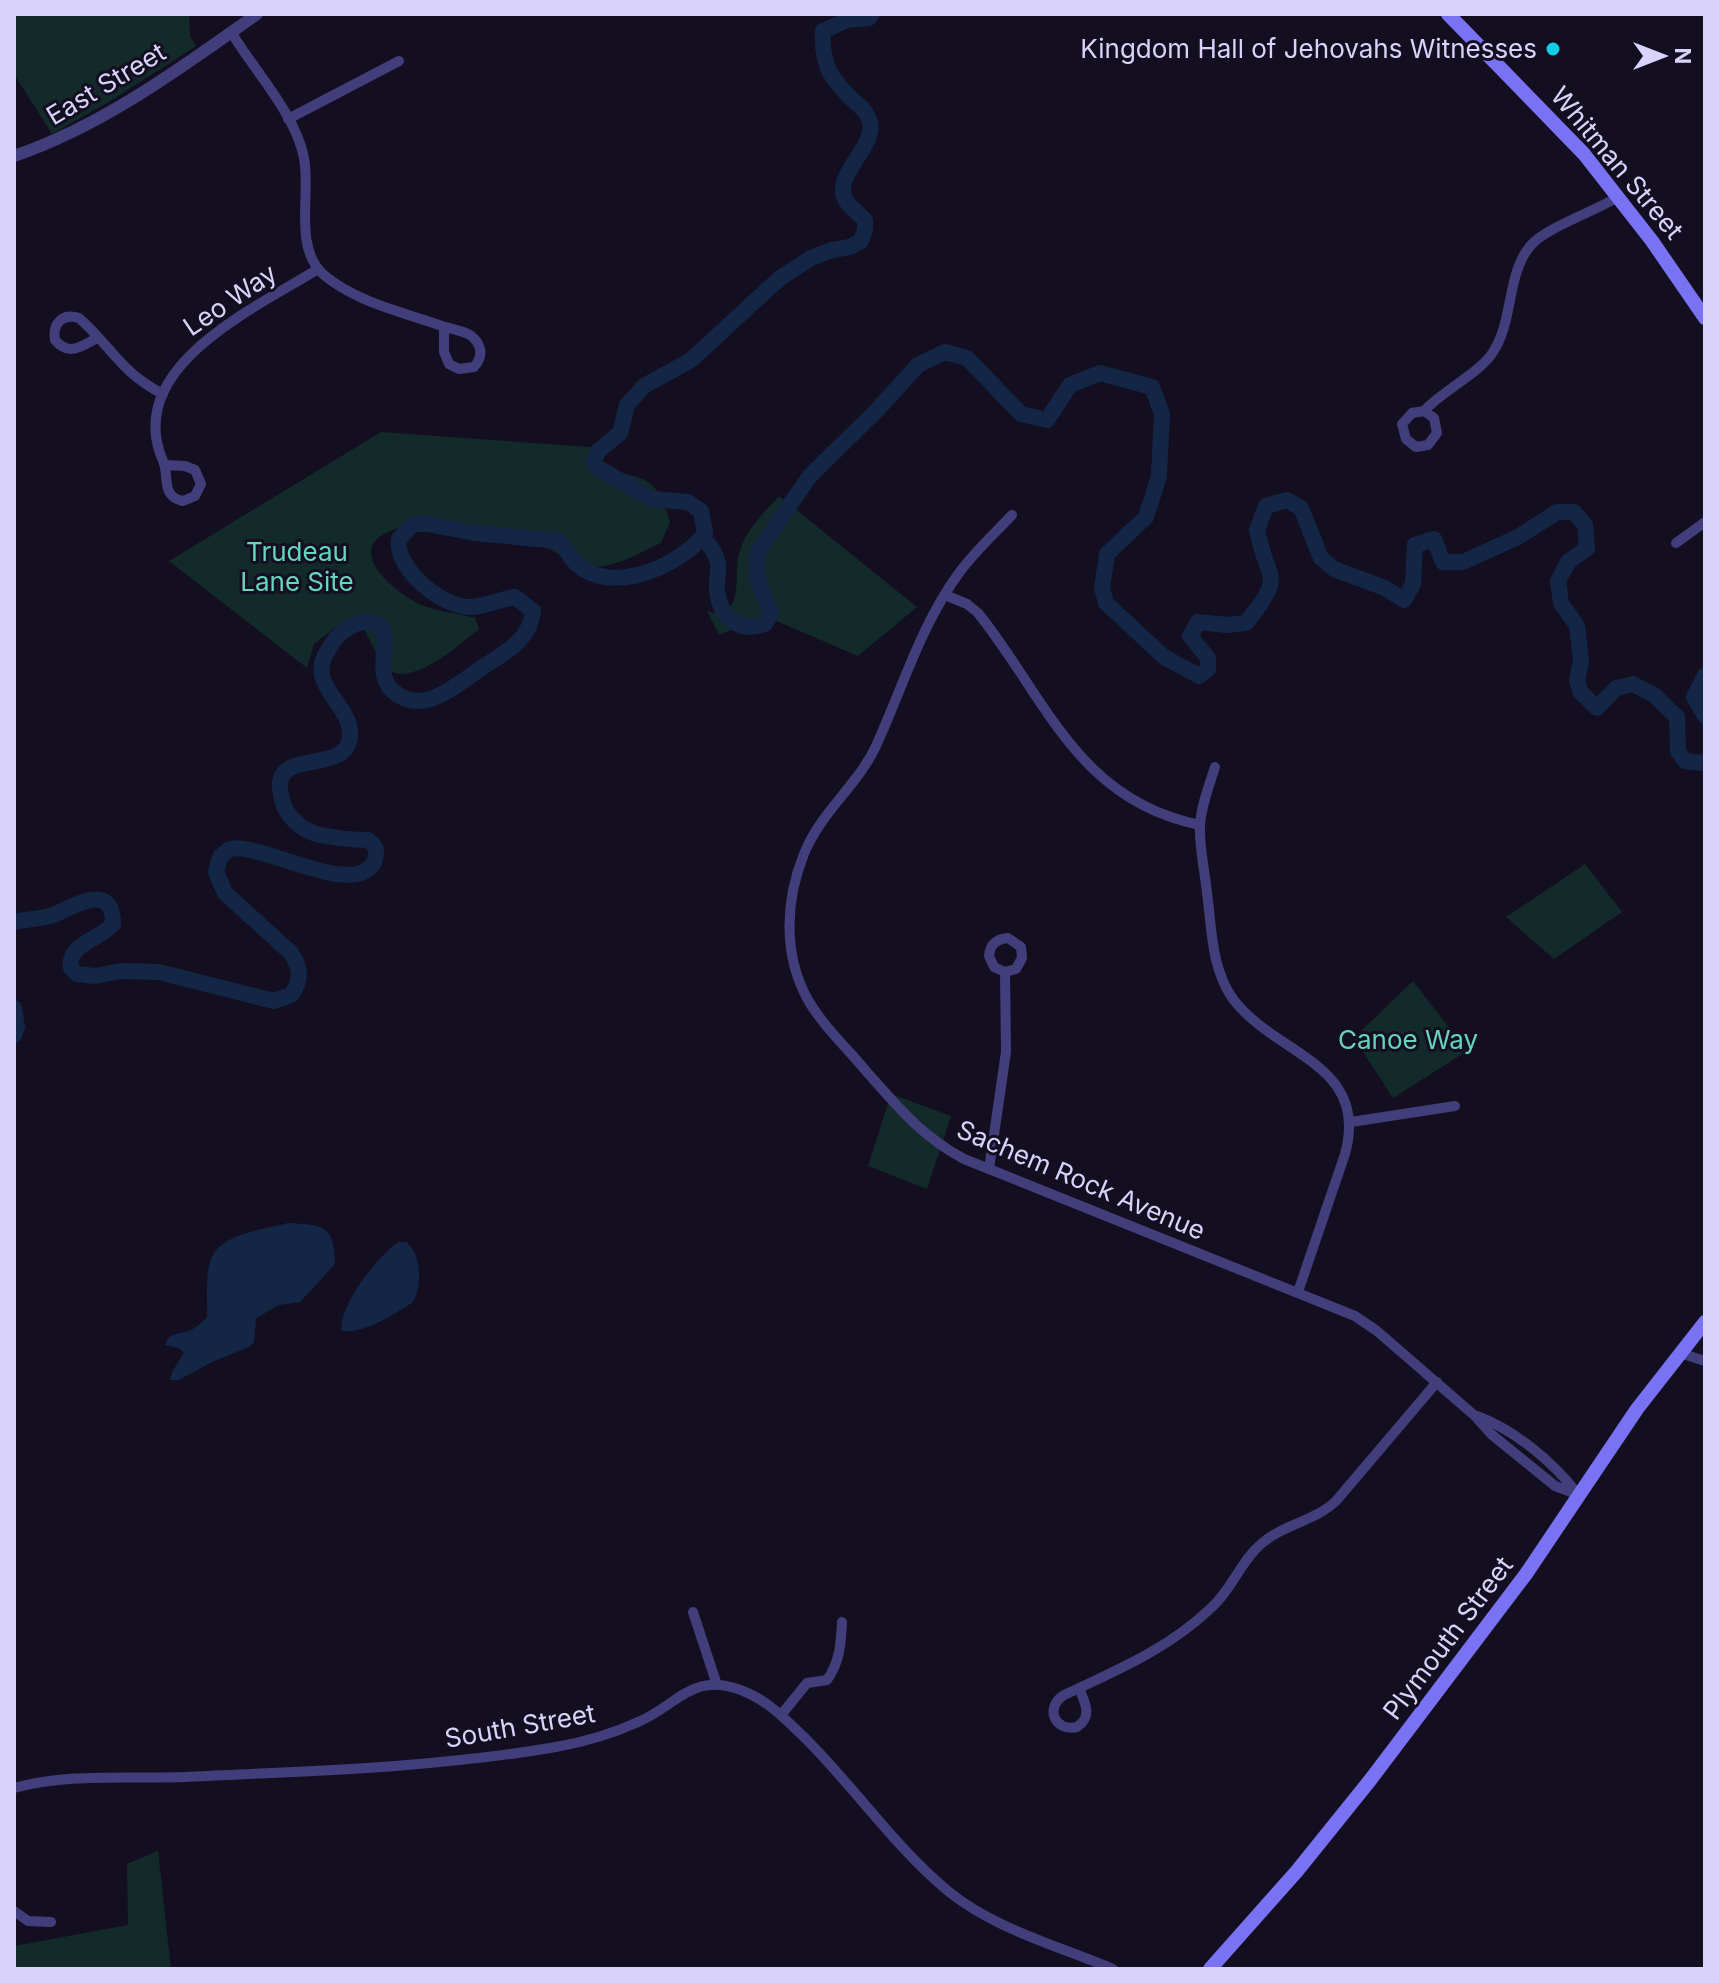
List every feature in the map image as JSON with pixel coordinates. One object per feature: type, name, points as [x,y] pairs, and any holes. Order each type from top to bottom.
[{"type":"main road","name":"Whitman Street","points":[[1448,14],[1558,125],[1659,250],[1705,318]]},
{"type":"main road","name":"Plymouth Street","points":[[1210,1969],[1297,1871],[1371,1779],[1509,1598],[1631,1417],[1705,1322]]},
{"type":"street","name":"East Street","points":[[14,156],[50,143],[97,119],[257,14]]},
{"type":"street","points":[[231,32],[298,137],[305,161],[306,234],[318,269],[357,295],[466,333],[478,343],[481,356],[474,367],[462,369],[449,364],[444,352],[444,327]]},
{"type":"street","points":[[288,119],[399,61]]},
{"type":"street","points":[[1424,411],[1491,355],[1504,327],[1522,260],[1533,242],[1618,197]]},
{"type":"street","name":"Leo Way","points":[[165,465],[157,439],[163,394],[173,372],[198,346],[318,269]]},
{"type":"street","points":[[97,338],[132,374],[163,394]]},
{"type":"street","name":"Sachem Rock Avenue","points":[[1012,515],[969,560],[945,595],[913,656],[868,760],[827,812],[805,852],[791,901],[790,947],[797,976],[809,1002],[910,1121],[942,1146],[989,1169],[1298,1292],[1367,1323],[1475,1416],[1491,1434],[1555,1486],[1579,1495]]},
{"type":"street","points":[[1676,543],[1705,522]]},
{"type":"street","points":[[945,595],[967,604],[978,613],[1067,742],[1100,776],[1155,811],[1200,825]]},
{"type":"street","points":[[1215,767],[1200,825],[1212,937],[1225,986],[1246,1013],[1318,1066],[1335,1083],[1347,1102],[1351,1122],[1350,1138],[1335,1189],[1298,1292]]},
{"type":"street","points":[[989,1169],[1006,1052],[1005,972]]},
{"type":"street","points":[[1351,1122],[1455,1106]]},
{"type":"street","points":[[1680,1353],[1705,1361]]},
{"type":"street","points":[[1079,1688],[1131,1664],[1195,1623],[1225,1593],[1255,1550],[1295,1522],[1323,1511],[1336,1501],[1437,1382]]},
{"type":"street","points":[[693,1612],[717,1685],[753,1695],[781,1715],[842,1777],[893,1836],[956,1897],[1000,1922],[1113,1969]]},
{"type":"street","points":[[781,1715],[807,1683],[827,1680],[833,1672],[839,1654],[842,1622]]},
{"type":"street","name":"South Street","points":[[14,1788],[66,1780],[436,1763],[510,1754],[569,1745],[605,1735],[642,1721],[682,1694],[717,1685]]},
{"type":"street","points":[[14,1911],[28,1921],[51,1922]]},
{"type":"green space","points":[[14,14],[189,14],[190,36],[196,46],[52,134],[14,74]]},
{"type":"green space","name":"Trudeau Lane Site","points":[[381,432],[603,448],[600,460],[605,469],[649,482],[660,496],[670,522],[661,543],[601,567],[580,565],[526,538],[472,525],[416,525],[382,535],[373,544],[371,554],[374,565],[392,586],[421,605],[475,618],[479,629],[435,662],[409,673],[397,673],[387,668],[362,625],[344,621],[314,644],[307,668],[169,561]]},
{"type":"green space","points":[[779,496],[917,607],[858,656],[765,616],[719,635],[707,611],[729,610],[735,597],[738,561],[745,538]]},
{"type":"green space","points":[[1585,864],[1622,912],[1554,959],[1506,917]]},
{"type":"green space","name":"Canoe Way","points":[[1413,981],[1467,1051],[1393,1098],[1354,1038]]},
{"type":"green space","points":[[891,1094],[951,1116],[927,1189],[868,1166]]},
{"type":"green space","points":[[158,1851],[171,1969],[14,1969],[14,1946],[128,1925],[127,1864]]},
{"type":"water","points":[[288,1223],[325,1230],[332,1241],[335,1264],[300,1302],[279,1305],[256,1318],[254,1342],[249,1347],[179,1380],[170,1380],[184,1353],[179,1348],[165,1345],[172,1335],[191,1330],[207,1317],[208,1272],[217,1249],[241,1235]]},
{"type":"water","points":[[398,1242],[406,1242],[411,1247],[418,1262],[419,1279],[413,1302],[369,1326],[342,1331],[346,1309],[361,1282]]},
{"type":"waterway","points":[[14,922],[48,916],[90,900],[99,900],[106,903],[111,911],[113,924],[74,953],[71,968],[77,974],[95,976],[121,971],[159,972],[274,1001],[291,995],[299,974],[291,953],[225,893],[216,872],[220,857],[230,849],[244,849],[306,867],[348,875],[364,872],[374,862],[376,849],[368,840],[332,837],[307,830],[288,813],[281,796],[282,776],[289,768],[337,755],[346,748],[350,737],[349,725],[322,674],[322,662],[330,647],[342,632],[354,625],[366,622],[377,624],[384,631],[383,672],[387,684],[403,698],[415,701],[427,700],[451,689],[522,638],[533,611],[515,597],[472,607],[460,606],[435,594],[412,574],[404,562],[399,539],[412,525],[422,523],[475,533],[559,541],[578,565],[593,574],[609,578],[646,573],[664,565],[680,556],[705,533],[701,511],[688,502],[651,499],[597,467],[594,461],[598,451],[620,433],[627,405],[644,386],[691,360],[780,278],[811,258],[861,241],[865,220],[849,205],[843,193],[848,173],[870,132],[870,122],[864,110],[829,71],[824,54],[823,31],[847,20],[869,18],[872,14]]},
{"type":"waterway","points":[[702,538],[717,560],[717,590],[726,615],[739,625],[765,624],[771,614],[757,578],[757,553],[809,477],[918,365],[945,352],[967,358],[1021,414],[1047,420],[1070,385],[1100,373],[1152,387],[1162,414],[1159,476],[1146,517],[1107,554],[1102,588],[1106,603],[1164,657],[1199,676],[1208,669],[1208,658],[1190,636],[1198,622],[1246,623],[1259,607],[1271,577],[1257,530],[1266,506],[1287,500],[1301,508],[1321,558],[1334,569],[1385,588],[1404,600],[1413,584],[1415,545],[1434,539],[1443,562],[1463,562],[1518,537],[1557,512],[1574,512],[1585,525],[1587,548],[1568,562],[1558,581],[1561,603],[1577,626],[1581,660],[1577,681],[1581,693],[1597,708],[1616,688],[1633,684],[1654,695],[1677,717],[1678,751],[1685,761],[1705,763]]},
{"type":"waterway","points":[[1705,675],[1694,697],[1705,716]]},
{"type":"waterway","points":[[14,1008],[17,1027],[14,1035]]},
{"type":"place","name":"Kingdom Hall of Jehovahs Witnesses","points":[[1553,49]]}]
